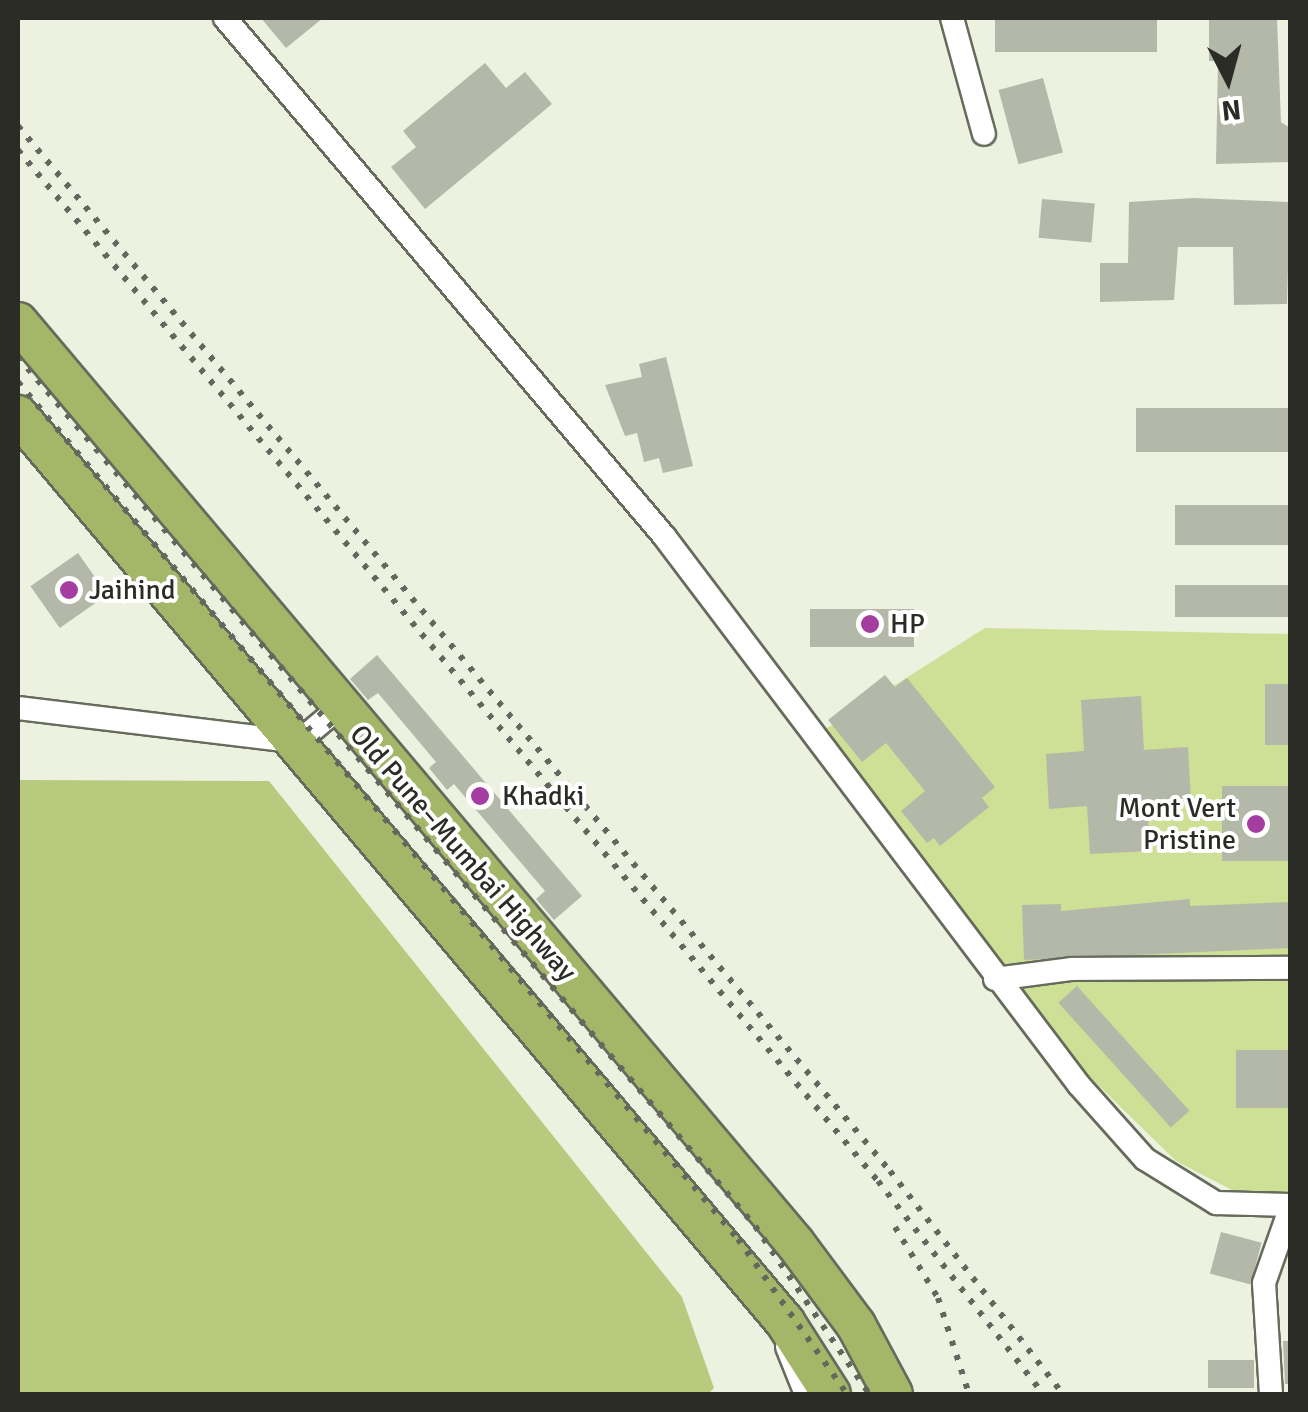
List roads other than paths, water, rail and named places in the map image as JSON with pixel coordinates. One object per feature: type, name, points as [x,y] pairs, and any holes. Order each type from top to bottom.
[{"type":"highway","name":"Old Pune–Mumbai Highway","points":[[18,322],[339,708],[794,1243],[856,1325],[893,1394]]},
{"type":"highway","name":"Old Pune–Mumbai Highway","points":[[18,415],[786,1322],[832,1394]]},
{"type":"street","points":[[224,18],[664,536],[995,979],[1146,1159],[1216,1203],[1290,1207],[1264,1282],[1272,1394]]},
{"type":"street","points":[[952,18],[984,134]]},
{"type":"street","points":[[18,708],[298,742],[339,708]]},
{"type":"street","points":[[995,979],[1072,969],[1290,968]]},
{"type":"street","points":[[786,1322],[785,1340],[806,1394]]},
{"type":"railway","points":[[18,126],[890,1171],[1063,1394]]},
{"type":"railway","points":[[18,150],[878,1181],[1043,1394]]},
{"type":"railway","points":[[18,357],[755,1226],[869,1394]]},
{"type":"railway","points":[[18,382],[738,1239],[847,1394]]},
{"type":"railway","points":[[895,1227],[938,1298],[969,1394]]},
{"type":"place","name":"Jaihind","points":[[69,590]]},
{"type":"place","name":"HP","points":[[870,624]]},
{"type":"place","name":"Khadki","points":[[480,796]]},
{"type":"place","name":"Mont Vert Pristine","points":[[1256,824]]}]
